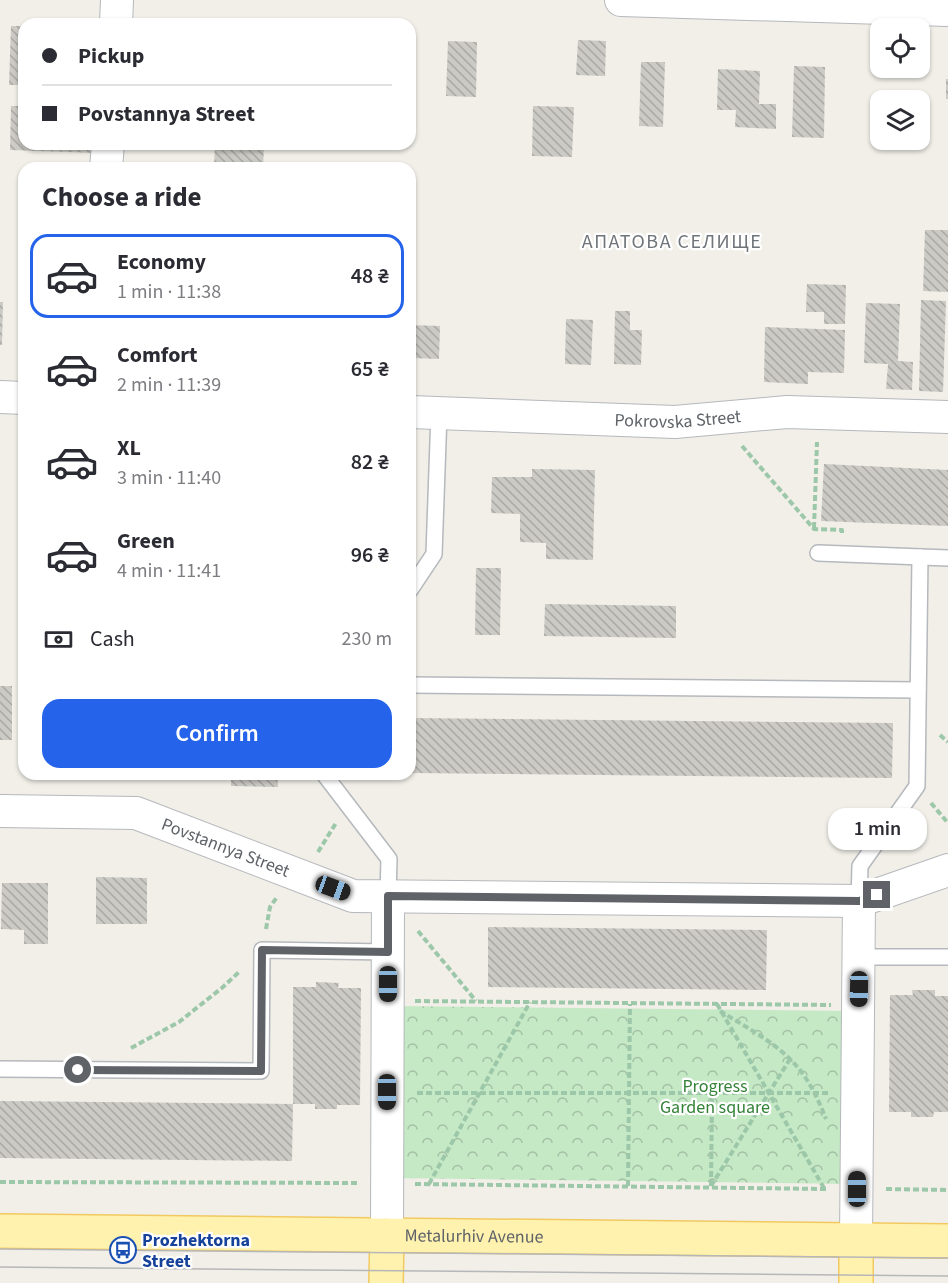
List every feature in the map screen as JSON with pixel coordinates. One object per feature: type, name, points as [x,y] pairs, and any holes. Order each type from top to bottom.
[{"type":"main road","name":"Metalurhiv Avenue","points":[[0,1231],[948,1241]]},
{"type":"main road","points":[[386,1283],[387,1235]]},
{"type":"main road","points":[[855,1283],[856,1240]]},
{"type":"street","points":[[116,18],[117,0]]},
{"type":"street","points":[[621,0],[948,10]]},
{"type":"street","points":[[0,397],[18,398]]},
{"type":"street","name":"Pokrovska Street","points":[[424,412],[675,422],[787,412],[948,417]]},
{"type":"street","name":"Povstannya Street","points":[[0,811],[135,813],[353,896],[859,901],[948,870]]},
{"type":"street","points":[[387,1235],[388,896]]},
{"type":"street","points":[[856,1240],[859,901]]},
{"type":"lane","points":[[416,581],[434,554],[424,412]]},
{"type":"lane","points":[[818,553],[948,558]]},
{"type":"lane","points":[[859,901],[860,866],[917,786],[920,557]]},
{"type":"lane","points":[[416,685],[918,690]]},
{"type":"lane","points":[[329,780],[388,859],[388,896]]},
{"type":"lane","points":[[0,1069],[261,1071],[262,950],[388,952]]},
{"type":"lane","points":[[859,957],[948,957]]},
{"type":"path","points":[[814,529],[819,413]]},
{"type":"path","points":[[718,418],[814,529],[842,530]]},
{"type":"path","points":[[130,1049],[179,1022],[224,987],[262,950],[270,907],[292,874],[316,854],[334,829],[344,800]]},
{"type":"path","points":[[388,896],[477,1002]]},
{"type":"path","points":[[388,1001],[858,1006]]},
{"type":"path","points":[[429,1184],[530,1002]]},
{"type":"path","points":[[628,1186],[630,1004]]},
{"type":"path","points":[[717,1004],[824,1188]]},
{"type":"path","points":[[720,1011],[790,1059],[804,1075],[815,1093],[829,1125]]},
{"type":"path","points":[[711,1187],[790,1059]]},
{"type":"path","points":[[387,1092],[857,1093]]},
{"type":"path","points":[[711,1187],[712,1093]]},
{"type":"path","points":[[0,1182],[387,1183],[948,1190]]},
{"type":"green space","name":"Progress Garden square","points":[[393,1006],[853,1011],[851,1184],[392,1178]]},
{"type":"building","points":[[11,26],[18,26],[18,85],[9,85]]},
{"type":"building","points":[[578,40],[606,41],[605,76],[576,75]]},
{"type":"building","points":[[448,41],[477,42],[476,97],[446,96]]},
{"type":"building","points":[[641,62],[665,62],[663,127],[639,126]]},
{"type":"building","points":[[794,66],[825,67],[824,138],[792,137]]},
{"type":"building","points":[[718,69],[760,71],[759,104],[776,104],[776,129],[735,127],[736,110],[717,110]]},
{"type":"building","points":[[946,79],[948,79],[948,99],[946,99]]},
{"type":"building","points":[[11,106],[18,106],[18,150],[97,150],[97,153],[10,150]]},
{"type":"building","points":[[533,106],[574,107],[572,157],[532,156]]},
{"type":"building","points":[[215,150],[264,150],[263,162],[214,162]]},
{"type":"building","points":[[925,230],[948,230],[948,292],[923,291]]},
{"type":"building","points":[[807,284],[846,285],[845,324],[824,324],[824,312],[806,312]]},
{"type":"building","points":[[921,300],[946,301],[943,392],[919,391]]},
{"type":"building","points":[[0,302],[3,302],[2,345],[0,345]]},
{"type":"building","points":[[866,303],[900,304],[898,361],[913,362],[912,390],[886,389],[888,364],[864,363]]},
{"type":"building","points":[[615,311],[630,311],[630,330],[642,330],[641,365],[614,364]]},
{"type":"building","points":[[566,319],[593,320],[591,365],[565,364]]},
{"type":"building","points":[[416,325],[440,326],[439,359],[416,358]]},
{"type":"building","points":[[765,327],[845,330],[844,373],[808,372],[808,384],[764,382]]},
{"type":"building","points":[[824,464],[948,470],[948,526],[821,521]]},
{"type":"building","points":[[532,469],[595,470],[593,560],[546,559],[546,543],[520,542],[520,514],[491,513],[492,477],[532,477]]},
{"type":"building","points":[[476,568],[501,568],[500,635],[475,635]]},
{"type":"building","points":[[545,604],[676,606],[676,638],[544,636]]},
{"type":"building","points":[[0,686],[12,686],[12,740],[0,740]]},
{"type":"building","points":[[416,718],[893,723],[892,778],[416,773]]},
{"type":"building","points":[[231,780],[277,780],[278,787],[231,786]]},
{"type":"building","points":[[96,877],[147,878],[147,924],[96,924]]},
{"type":"building","points":[[2,883],[48,883],[48,944],[24,944],[24,930],[1,929]]},
{"type":"building","points":[[488,927],[767,930],[766,990],[488,987]]},
{"type":"building","points":[[316,982],[339,983],[338,988],[361,988],[360,1105],[337,1105],[337,1109],[315,1109],[315,1104],[293,1104],[293,987],[316,987]]},
{"type":"building","points":[[912,990],[935,990],[935,996],[948,996],[948,1112],[934,1112],[933,1117],[911,1117],[911,1112],[889,1112],[890,995],[913,995]]},
{"type":"building","points":[[0,1101],[293,1104],[292,1161],[0,1158]]},
{"type":"tram line","points":[[0,1249],[948,1258]]},
{"type":"tram line","points":[[0,1267],[948,1276]]},
{"type":"place","name":"Prozhektorna Street","points":[[123,1250]]},
{"type":"district","name":"АПАТОВА СЕЛИЩЕ","points":[[672,241]]},
{"type":"route","points":[[78,1070],[261,1071],[262,950],[388,952],[388,896],[859,901],[877,895]]}]
